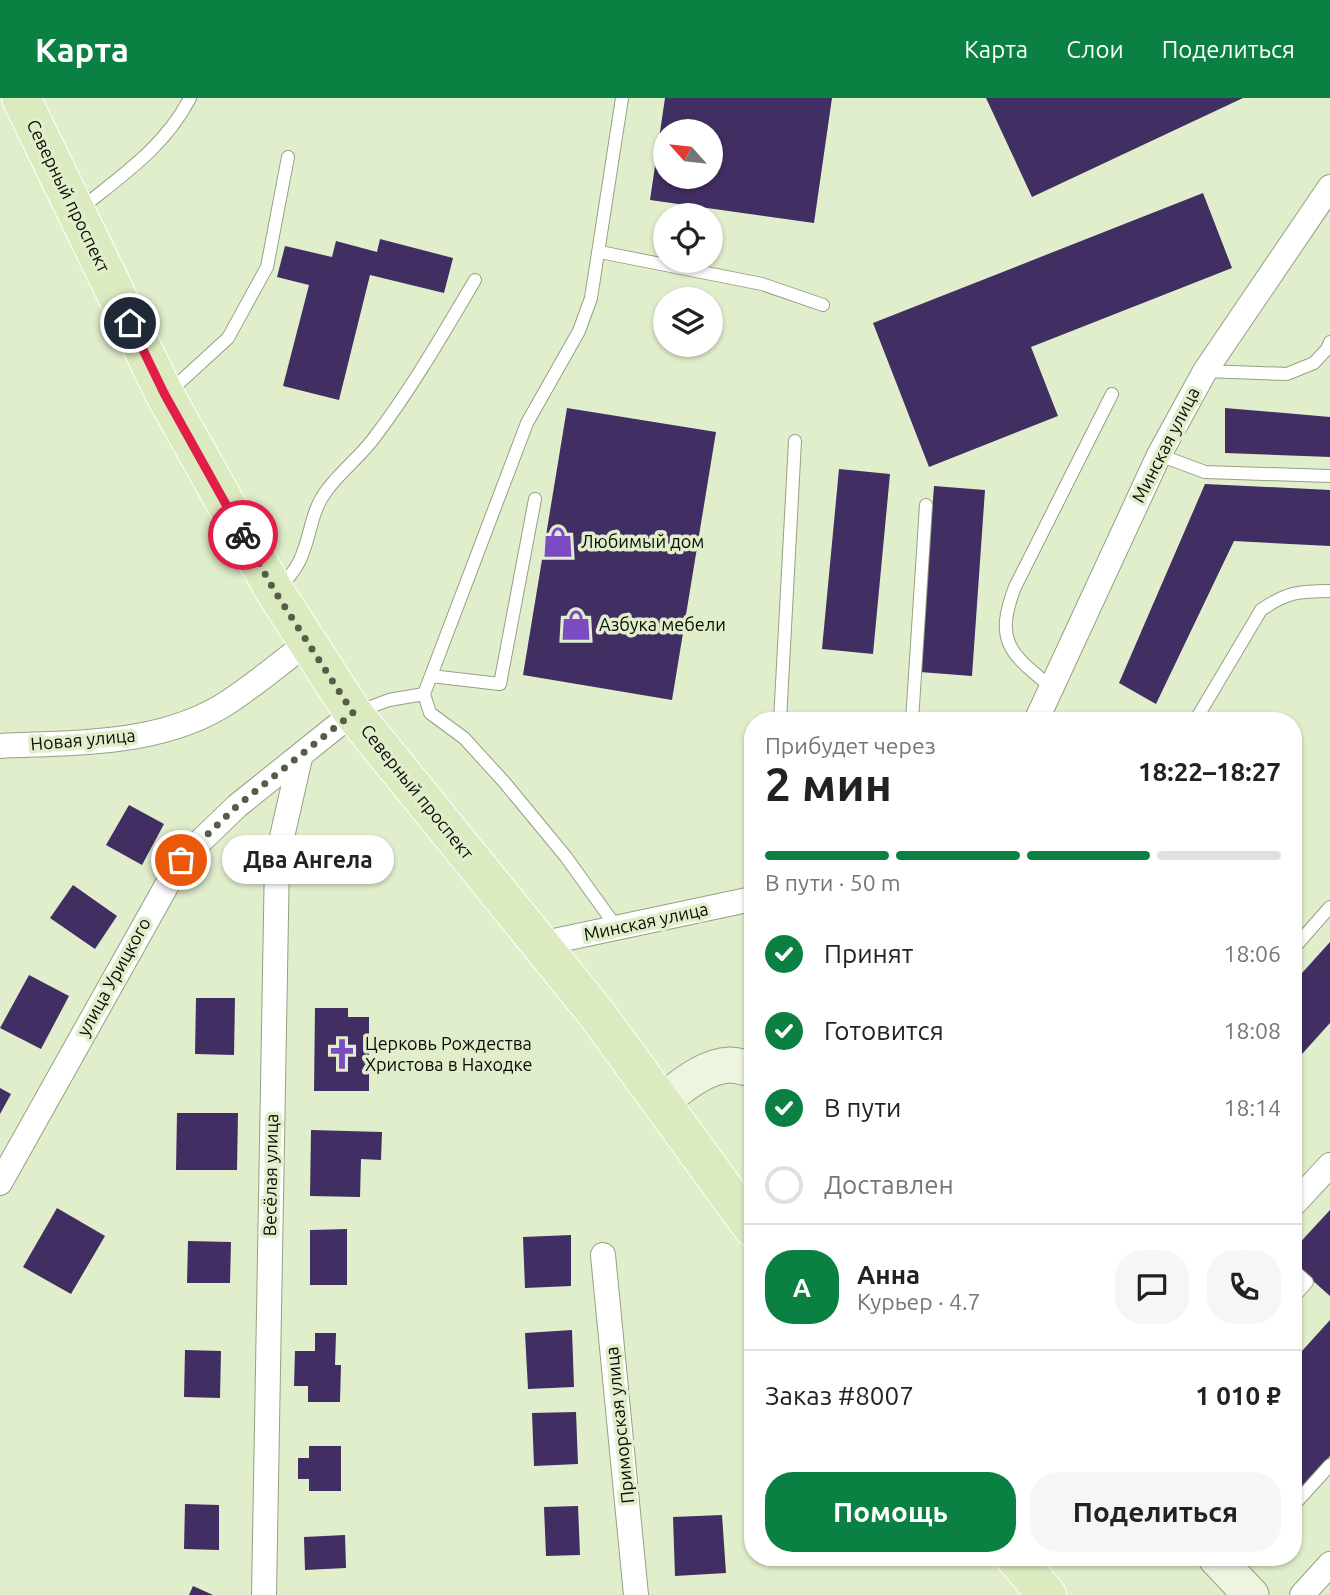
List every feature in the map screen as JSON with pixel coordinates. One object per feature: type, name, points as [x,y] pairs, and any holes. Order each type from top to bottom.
[{"type":"main road","name":"Северный проспект","points":[[21,98],[165,395],[274,590],[353,713],[596,1013],[744,1216]]},
{"type":"main road","points":[[1021,1566],[1043,1594]]},
{"type":"street","name":"Минская улица","points":[[1040,712],[1158,455],[1205,370],[1330,187]]},
{"type":"street","name":"Новая улица","points":[[0,746],[132,738],[183,725],[229,702],[308,642]]},
{"type":"street","name":"улица Урицкого","points":[[0,1183],[181,860],[237,806],[353,713]]},
{"type":"street","name":"Весёлая улица","points":[[264,1595],[277,859],[300,758]]},
{"type":"street","name":"Минская улица","points":[[540,944],[744,901]]},
{"type":"street","points":[[661,1102],[692,1079],[712,1069],[731,1065],[744,1067]]},
{"type":"street","points":[[1302,1195],[1330,1165]]},
{"type":"street","name":"Приморская улица","points":[[604,1255],[636,1595]]},
{"type":"street","points":[[1302,1595],[1330,1563]]},
{"type":"street","points":[[1224,1566],[1251,1595]]},
{"type":"lane","points":[[76,212],[151,152],[181,116],[190,98]]},
{"type":"lane","points":[[617,928],[566,857],[505,783],[464,738],[430,713],[424,694],[527,423],[579,331],[591,298],[622,98]]},
{"type":"lane","points":[[165,395],[228,338],[267,267],[288,157]]},
{"type":"lane","points":[[600,253],[762,284],[823,305]]},
{"type":"lane","points":[[274,590],[292,576],[302,558],[326,491],[373,440],[408,391],[475,280]]},
{"type":"lane","points":[[1205,370],[1287,374],[1314,363],[1330,342]]},
{"type":"lane","points":[[1051,687],[1017,659],[1004,628],[1005,611],[1014,587],[1112,394]]},
{"type":"lane","points":[[780,712],[795,442]]},
{"type":"lane","points":[[1158,455],[1205,472],[1330,476]]},
{"type":"lane","points":[[431,676],[500,684],[535,499]]},
{"type":"lane","points":[[913,712],[926,505]]},
{"type":"lane","points":[[1200,712],[1261,610],[1279,597],[1297,591],[1330,590]]},
{"type":"lane","points":[[353,713],[389,700],[424,694]]},
{"type":"lane","points":[[1302,939],[1330,907]]},
{"type":"lane","points":[[1302,1496],[1330,1465]]},
{"type":"building","points":[[665,98],[832,98],[814,223],[723,210],[723,203],[671,203],[650,200],[653,180],[653,189],[723,189],[723,119],[662,119]]},
{"type":"building","points":[[986,98],[1243,98],[1032,197]]},
{"type":"building","points":[[1203,193],[1232,268],[1031,347],[1058,416],[929,467],[873,323]]},
{"type":"building","points":[[380,239],[453,258],[444,293],[370,275],[339,400],[283,386],[309,285],[277,277],[285,246],[332,257],[336,241],[377,252]]},
{"type":"building","points":[[567,408],[716,432],[672,700],[523,675]]},
{"type":"building","points":[[1225,408],[1330,417],[1330,457],[1225,453]]},
{"type":"building","points":[[839,469],[890,474],[873,654],[822,649]]},
{"type":"building","points":[[1205,484],[1330,490],[1330,546],[1234,541],[1156,704],[1119,683]]},
{"type":"building","points":[[934,486],[985,490],[972,676],[920,672]]},
{"type":"building","points":[[129,805],[164,824],[142,865],[106,845]]},
{"type":"building","points":[[73,885],[117,916],[95,949],[50,918]]},
{"type":"building","points":[[1330,942],[1330,1023],[1302,1054],[1302,973]]},
{"type":"building","points":[[29,975],[69,996],[41,1049],[0,1028]]},
{"type":"building","points":[[196,998],[235,998],[234,1055],[195,1054]]},
{"type":"building","name":"Церковь Рождества Христова в Находке","points":[[315,1008],[348,1008],[348,1017],[369,1017],[369,1091],[314,1091]]},
{"type":"building","points":[[0,1088],[11,1094],[0,1114]]},
{"type":"building","points":[[177,1113],[238,1113],[237,1170],[176,1170]]},
{"type":"building","points":[[311,1130],[382,1132],[381,1160],[361,1159],[360,1197],[310,1196]]},
{"type":"building","points":[[57,1208],[105,1236],[71,1294],[23,1267]]},
{"type":"building","points":[[1330,1210],[1330,1296],[1302,1271],[1302,1240]]},
{"type":"building","points":[[347,1229],[347,1285],[310,1285],[310,1230]]},
{"type":"building","points":[[571,1235],[571,1286],[525,1288],[523,1237]]},
{"type":"building","points":[[188,1241],[231,1242],[230,1283],[187,1283]]},
{"type":"building","points":[[1330,1320],[1330,1456],[1302,1487],[1302,1351]]},
{"type":"building","points":[[572,1330],[574,1387],[528,1389],[525,1333]]},
{"type":"building","points":[[315,1333],[336,1333],[335,1365],[341,1365],[340,1402],[308,1402],[308,1386],[294,1386],[295,1351],[315,1351]]},
{"type":"building","points":[[185,1350],[221,1351],[220,1398],[184,1397]]},
{"type":"building","points":[[576,1412],[578,1464],[534,1466],[532,1413]]},
{"type":"building","points":[[309,1446],[341,1446],[341,1491],[309,1491],[309,1479],[298,1479],[298,1458],[309,1458]]},
{"type":"building","points":[[185,1504],[219,1505],[219,1550],[184,1549]]},
{"type":"building","points":[[578,1506],[580,1555],[546,1556],[544,1507]]},
{"type":"building","points":[[722,1515],[726,1573],[675,1576],[673,1517]]},
{"type":"building","points":[[345,1535],[346,1568],[305,1570],[304,1537]]},
{"type":"building","points":[[193,1586],[213,1595],[189,1595]]},
{"type":"way so far","points":[[181,860],[237,806],[353,713],[274,590],[243,535]]},
{"type":"place","name":"Любимый дом","points":[[558,542]]},
{"type":"place","name":"Азбука мебели","points":[[576,625]]},
{"type":"place","name":"Два Ангела","points":[[181,860]]},
{"type":"place","name":"Церковь Рождества Христова в Находке","points":[[342,1054]]},
{"type":"route","points":[[130,323],[165,395],[243,535]]}]
